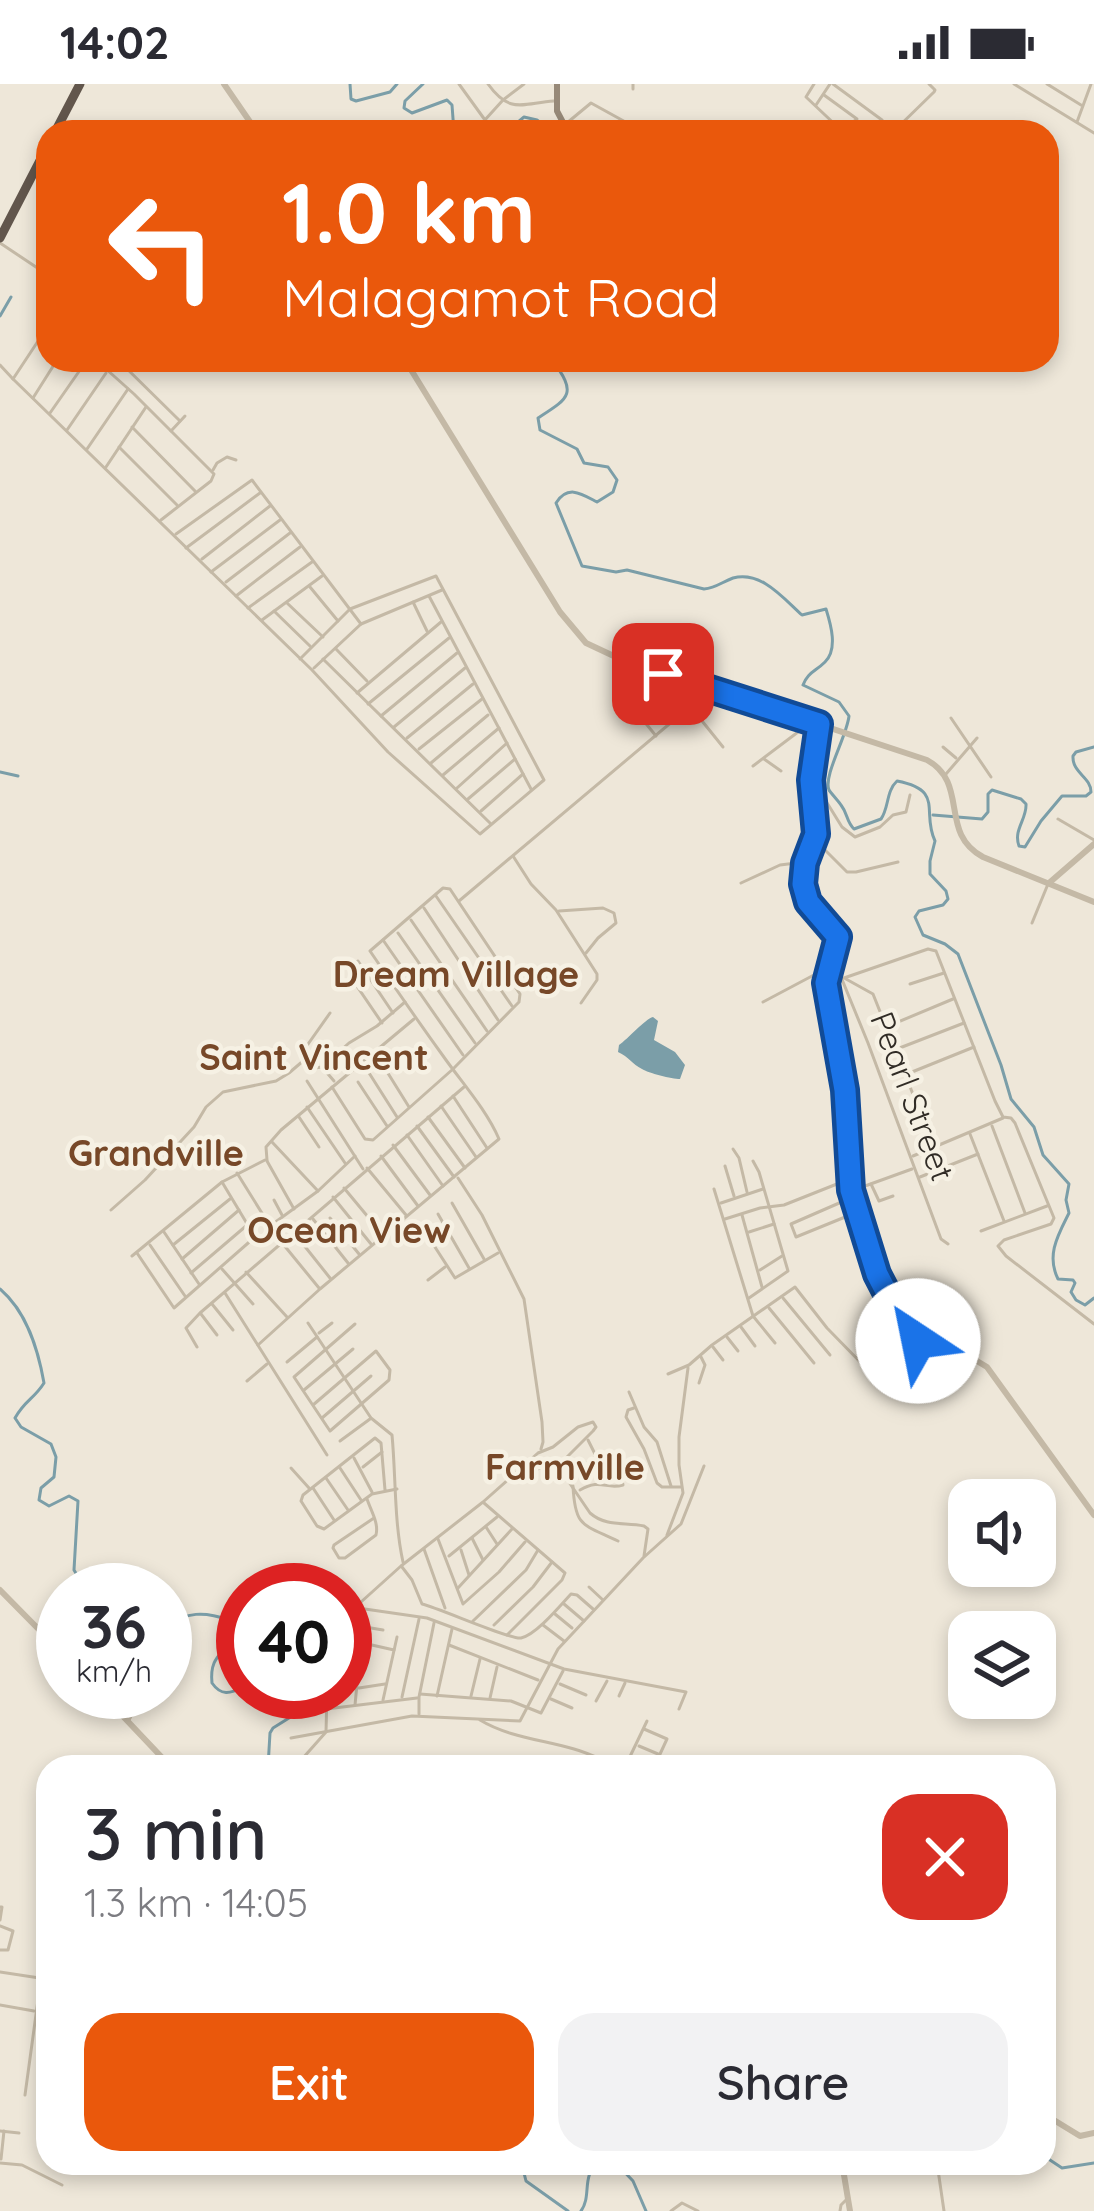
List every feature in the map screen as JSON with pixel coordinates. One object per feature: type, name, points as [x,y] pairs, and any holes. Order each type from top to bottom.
[{"type":"highway","points":[[61,120],[80,84]]},
{"type":"highway","points":[[0,241],[36,170]]},
{"type":"main road","points":[[557,84],[560,120]]},
{"type":"street","points":[[224,84],[249,120]]},
{"type":"street","points":[[459,84],[485,120],[520,85]]},
{"type":"street","points":[[488,84],[503,100],[517,106],[556,101]]},
{"type":"street","points":[[814,84],[806,97],[829,120]]},
{"type":"street","points":[[814,107],[832,84],[882,120]]},
{"type":"street","points":[[905,120],[934,92],[929,84]]},
{"type":"street","points":[[1014,84],[1094,131]]},
{"type":"street","points":[[1047,84],[1083,106]]},
{"type":"street","points":[[1077,123],[1090,87],[1080,84]]},
{"type":"street","points":[[824,95],[854,120]]},
{"type":"street","points":[[572,120],[594,103],[623,120]]},
{"type":"street","points":[[0,241],[36,266]]},
{"type":"street","points":[[13,379],[36,344]]},
{"type":"street","points":[[0,365],[86,451],[105,468],[186,548],[224,584],[261,621],[300,659],[312,670],[388,752],[480,834],[544,780],[438,577],[432,575],[350,609],[300,659]]},
{"type":"street","points":[[33,398],[49,372]]},
{"type":"street","points":[[49,414],[79,372]]},
{"type":"street","points":[[66,431],[107,372]]},
{"type":"street","points":[[110,372],[212,472],[213,478],[160,522]]},
{"type":"street","points":[[131,372],[183,418],[171,431]]},
{"type":"street","points":[[412,372],[579,638],[618,658],[927,760],[945,775],[956,826],[962,840],[978,855],[1094,902]]},
{"type":"street","points":[[86,451],[128,388]]},
{"type":"street","points":[[105,468],[146,406]]},
{"type":"street","points":[[132,428],[196,492]]},
{"type":"street","points":[[119,447],[178,507]]},
{"type":"street","points":[[212,472],[226,457],[236,460]]},
{"type":"street","points":[[174,536],[250,480],[361,624]]},
{"type":"street","points":[[186,548],[262,492]]},
{"type":"street","points":[[199,560],[272,505]]},
{"type":"street","points":[[211,572],[282,519]]},
{"type":"street","points":[[224,584],[291,532]]},
{"type":"street","points":[[236,596],[302,546]]},
{"type":"street","points":[[248,608],[313,561]]},
{"type":"street","points":[[261,621],[323,574]]},
{"type":"street","points":[[309,585],[338,620]]},
{"type":"street","points":[[312,670],[361,624],[444,590]]},
{"type":"street","points":[[429,596],[532,790]]},
{"type":"street","points":[[286,602],[322,637]]},
{"type":"street","points":[[412,602],[428,633]]},
{"type":"street","points":[[274,611],[311,648]]},
{"type":"street","points":[[357,693],[442,621]]},
{"type":"street","points":[[368,704],[451,637]]},
{"type":"street","points":[[335,648],[369,682]]},
{"type":"street","points":[[381,716],[459,652]]},
{"type":"street","points":[[323,659],[492,825]]},
{"type":"street","points":[[393,728],[466,667]]},
{"type":"street","points":[[405,740],[475,682]]},
{"type":"street","points":[[459,901],[656,736],[706,688]]},
{"type":"street","points":[[416,751],[483,698]]},
{"type":"street","points":[[690,706],[723,747]]},
{"type":"street","points":[[430,764],[491,712]]},
{"type":"street","points":[[639,716],[656,736]]},
{"type":"street","points":[[951,718],[992,776]]},
{"type":"street","points":[[753,766],[815,723]]},
{"type":"street","points":[[815,723],[814,840],[803,875],[806,897],[838,937],[826,983],[845,1090],[852,1194],[877,1274],[905,1328],[925,1345],[968,1355],[987,1367],[1094,1516]]},
{"type":"street","points":[[442,776],[499,728]]},
{"type":"street","points":[[945,775],[977,738]]},
{"type":"street","points":[[456,789],[507,743]]},
{"type":"street","points":[[943,747],[958,759]]},
{"type":"street","points":[[763,758],[781,771]]},
{"type":"street","points":[[467,800],[515,759]]},
{"type":"street","points":[[480,812],[523,774]]},
{"type":"street","points":[[811,780],[855,837],[906,812],[910,795]]},
{"type":"street","points":[[1032,923],[1049,883],[1094,842],[1058,819]]},
{"type":"street","points":[[814,840],[847,872],[898,862]]},
{"type":"street","points":[[512,854],[556,910],[598,977],[580,1003]]},
{"type":"street","points":[[741,883],[806,856]]},
{"type":"street","points":[[258,1346],[499,1137],[466,1086],[453,1069],[404,1002],[370,951],[448,887],[520,1000],[453,1069],[373,1140],[367,1141],[322,1067]]},
{"type":"street","points":[[436,896],[513,1008]]},
{"type":"street","points":[[424,908],[499,1022]]},
{"type":"street","points":[[556,910],[603,908],[614,913],[614,927],[585,954]]},
{"type":"street","points":[[410,920],[488,1032]]},
{"type":"street","points":[[396,930],[476,1044]]},
{"type":"street","points":[[383,940],[464,1057]]},
{"type":"street","points":[[843,977],[932,948],[938,952],[1003,1118]]},
{"type":"street","points":[[382,1023],[350,976],[358,961],[393,1013]]},
{"type":"street","points":[[763,1002],[830,968]]},
{"type":"street","name":"Pearl Street","points":[[830,968],[843,977],[941,1239],[948,1244]]},
{"type":"street","points":[[910,984],[945,973]]},
{"type":"street","points":[[843,977],[873,994],[934,1148]]},
{"type":"street","points":[[886,1027],[955,998]]},
{"type":"street","points":[[303,1061],[322,1067],[404,1002]]},
{"type":"street","points":[[111,1210],[145,1180],[223,1092],[281,1079],[303,1061],[306,1047],[330,1013]]},
{"type":"street","points":[[294,1209],[266,1160],[264,1151],[270,1141],[416,1018]]},
{"type":"street","points":[[895,1049],[964,1024]]},
{"type":"street","points":[[905,1075],[974,1047]]},
{"type":"street","points":[[374,1052],[410,1108]]},
{"type":"street","points":[[362,1062],[398,1119]]},
{"type":"street","points":[[307,1081],[355,1156],[408,1216]]},
{"type":"street","points":[[358,1082],[388,1127]]},
{"type":"street","points":[[197,1347],[186,1330],[200,1312],[466,1086]]},
{"type":"street","points":[[453,1096],[488,1150]]},
{"type":"street","points":[[441,1106],[478,1159]]},
{"type":"street","points":[[308,1107],[346,1165]]},
{"type":"street","points":[[298,1115],[320,1147]]},
{"type":"street","points":[[428,1117],[466,1169]]},
{"type":"street","points":[[911,1157],[1011,1118],[1054,1218],[1051,1224],[998,1246],[1094,1324]]},
{"type":"street","points":[[991,1124],[1025,1213]]},
{"type":"street","points":[[417,1126],[482,1215],[521,1292],[543,1436],[538,1454]]},
{"type":"street","points":[[969,1133],[1004,1221]]},
{"type":"street","points":[[406,1134],[443,1187]]},
{"type":"street","points":[[270,1141],[318,1191]]},
{"type":"street","points":[[393,1145],[431,1197]]},
{"type":"street","points":[[733,1149],[748,1194]]},
{"type":"street","points":[[918,1178],[978,1154]]},
{"type":"street","points":[[237,1173],[270,1226],[355,1156]]},
{"type":"street","points":[[381,1156],[419,1207]]},
{"type":"street","points":[[222,1182],[255,1237],[174,1308],[134,1254],[222,1182],[266,1160]]},
{"type":"street","points":[[747,1299],[788,1270],[753,1161]]},
{"type":"street","points":[[725,1166],[735,1198]]},
{"type":"street","points":[[856,1212],[796,1237],[791,1224],[871,1183],[914,1168]]},
{"type":"street","points":[[724,1220],[784,1205],[850,1179]]},
{"type":"street","points":[[871,1183],[878,1201],[893,1196]]},
{"type":"street","points":[[344,1188],[384,1236]]},
{"type":"street","points":[[714,1189],[753,1316],[775,1342]]},
{"type":"street","points":[[719,1203],[764,1189]]},
{"type":"street","points":[[333,1197],[372,1246]]},
{"type":"street","points":[[173,1245],[232,1198]]},
{"type":"street","points":[[274,1200],[283,1217]]},
{"type":"street","points":[[452,1203],[484,1260]]},
{"type":"street","points":[[981,1231],[1048,1205]]},
{"type":"street","points":[[182,1258],[239,1210]]},
{"type":"street","points":[[438,1214],[470,1270]]},
{"type":"street","points":[[742,1214],[763,1288]]},
{"type":"street","points":[[310,1216],[349,1264]]},
{"type":"street","points":[[330,1218],[361,1255]]},
{"type":"street","points":[[747,1232],[775,1224]]},
{"type":"street","points":[[191,1273],[248,1225]]},
{"type":"street","points":[[163,1231],[200,1286]]},
{"type":"street","points":[[292,1232],[332,1280]]},
{"type":"street","points":[[280,1242],[320,1289]]},
{"type":"street","points":[[149,1243],[186,1298]]},
{"type":"street","points":[[433,1244],[455,1278],[500,1252]]},
{"type":"street","points":[[758,1271],[784,1255]]},
{"type":"street","points":[[428,1280],[446,1266]]},
{"type":"street","points":[[220,1268],[254,1304]]},
{"type":"street","points":[[246,1272],[288,1318]]},
{"type":"street","points":[[668,1375],[689,1365],[795,1287],[867,1369]]},
{"type":"street","points":[[224,1292],[327,1455]]},
{"type":"street","points":[[782,1297],[830,1355]]},
{"type":"street","points":[[211,1303],[233,1330]]},
{"type":"street","points":[[768,1306],[814,1363]]},
{"type":"street","points":[[200,1312],[217,1335]]},
{"type":"street","points":[[308,1323],[371,1418],[392,1436],[402,1564],[422,1604],[519,1638],[574,1594],[595,1611]]},
{"type":"street","points":[[287,1362],[332,1323]]},
{"type":"street","points":[[313,1405],[376,1351],[390,1370],[389,1380],[330,1431],[294,1376],[355,1324]]},
{"type":"street","points":[[740,1325],[755,1346]]},
{"type":"street","points":[[726,1335],[738,1351]]},
{"type":"street","points":[[712,1345],[723,1360]]},
{"type":"street","points":[[303,1390],[353,1349]]},
{"type":"street","points":[[699,1383],[705,1364],[700,1354]]},
{"type":"street","points":[[247,1381],[267,1364]]},
{"type":"street","points":[[667,1537],[683,1487],[679,1437],[689,1365]]},
{"type":"street","points":[[322,1418],[370,1376]]},
{"type":"street","points":[[629,1392],[645,1430],[657,1442],[671,1486]]},
{"type":"street","points":[[634,1408],[626,1417],[657,1484],[683,1487]]},
{"type":"street","points":[[340,1441],[371,1418]]},
{"type":"street","points":[[372,1593],[538,1454],[591,1421],[595,1429],[558,1466]]},
{"type":"street","points":[[386,1490],[380,1441],[375,1438],[301,1501],[324,1529],[367,1498],[397,1489]]},
{"type":"street","points":[[578,1492],[592,1483],[623,1485],[587,1439]]},
{"type":"street","points":[[362,1468],[382,1452]]},
{"type":"street","points":[[352,1455],[362,1468],[377,1529],[374,1538],[339,1558],[334,1544],[374,1518]]},
{"type":"street","points":[[568,1478],[596,1456]]},
{"type":"street","points":[[339,1466],[367,1498]]},
{"type":"street","points":[[523,1468],[558,1466],[596,1519],[648,1529],[643,1558]]},
{"type":"street","points":[[291,1738],[419,1715],[520,1721],[565,1642],[682,1522],[704,1466]]},
{"type":"street","points":[[291,1468],[335,1522]]},
{"type":"street","points":[[326,1477],[349,1511]]},
{"type":"street","points":[[572,1484],[578,1521],[618,1541]]},
{"type":"street","points":[[483,1502],[566,1573],[507,1635]]},
{"type":"street","points":[[447,1557],[498,1516]]},
{"type":"street","points":[[486,1527],[498,1546]]},
{"type":"street","points":[[458,1588],[514,1528]]},
{"type":"street","points":[[437,1538],[463,1604],[527,1539]]},
{"type":"street","points":[[472,1538],[483,1562]]},
{"type":"street","points":[[424,1548],[446,1610]]},
{"type":"street","points":[[460,1548],[470,1576]]},
{"type":"street","points":[[473,1621],[526,1570],[538,1548]]},
{"type":"street","points":[[491,1628],[553,1560]]},
{"type":"street","points":[[589,1587],[604,1601]]},
{"type":"street","points":[[0,1590],[36,1627]]},
{"type":"street","points":[[562,1603],[585,1621]]},
{"type":"street","points":[[372,1610],[435,1621],[564,1670],[686,1693],[679,1709]]},
{"type":"street","points":[[553,1612],[572,1628]]},
{"type":"street","points":[[402,1699],[419,1617]]},
{"type":"street","points":[[419,1715],[435,1621]]},
{"type":"street","points":[[542,1624],[565,1642]]},
{"type":"street","points":[[372,1628],[383,1630]]},
{"type":"street","points":[[437,1696],[452,1628]]},
{"type":"street","points":[[383,1701],[397,1637]]},
{"type":"street","points":[[372,1645],[394,1650]]},
{"type":"street","points":[[448,1645],[540,1680]]},
{"type":"street","points":[[470,1699],[480,1657]]},
{"type":"street","points":[[489,1700],[498,1664]]},
{"type":"street","points":[[372,1703],[437,1696],[511,1701],[541,1713],[564,1670]]},
{"type":"street","points":[[596,1701],[609,1678]]},
{"type":"street","points":[[619,1696],[626,1681]]},
{"type":"street","points":[[558,1683],[586,1695]]},
{"type":"street","points":[[372,1686],[387,1684]]},
{"type":"street","points":[[550,1699],[572,1708]]},
{"type":"street","points":[[306,1755],[326,1732],[326,1719]]},
{"type":"street","points":[[479,1720],[590,1755]]},
{"type":"street","points":[[128,1721],[160,1755]]},
{"type":"street","points":[[632,1755],[647,1721]]},
{"type":"street","points":[[636,1744],[660,1755],[667,1738],[644,1729]]},
{"type":"street","points":[[0,1907],[0,1923],[13,1931],[8,1950],[0,1950]]},
{"type":"street","points":[[0,1972],[36,1977]]},
{"type":"street","points":[[0,2005],[36,2011],[25,2095]]},
{"type":"street","points":[[1056,2121],[1080,2136],[1094,2133]]},
{"type":"street","points":[[19,2133],[2,2131],[1,2163],[36,2172]]},
{"type":"street","points":[[42,2175],[62,2185]]},
{"type":"street","points":[[844,2175],[850,2211]]},
{"type":"street","points":[[939,2175],[944,2211]]},
{"type":"street","points":[[839,2211],[848,2200]]},
{"type":"street","points":[[671,2211],[682,2203],[696,2210]]},
{"type":"water","points":[[653,1017],[658,1021],[654,1040],[675,1052],[685,1065],[680,1079],[645,1071],[618,1052],[619,1045]]},
{"type":"waterway","points":[[350,84],[351,99],[356,101],[390,92],[397,84]]},
{"type":"waterway","points":[[423,84],[404,108],[412,113],[447,100],[453,120]]},
{"type":"waterway","points":[[520,120],[537,120]]},
{"type":"waterway","points":[[0,316],[11,297]]},
{"type":"waterway","points":[[559,372],[566,394],[538,418],[540,430],[577,449],[584,463],[608,467],[617,480],[613,492],[597,502],[570,492],[556,503],[582,566],[627,570],[704,589],[733,578],[753,578],[771,587],[802,615],[826,609],[832,637],[829,657],[803,685],[839,702],[849,716],[829,775],[829,790],[854,829],[881,819],[897,781],[926,796],[935,841],[930,874],[948,899],[915,917],[923,935],[958,954],[1011,1099],[1034,1127],[1043,1155],[1069,1184],[1069,1213],[1053,1262],[1058,1279],[1075,1283],[1071,1292],[1076,1300],[1085,1305],[1094,1298]]},
{"type":"waterway","points":[[933,815],[982,819],[992,790],[1021,799],[1026,809],[1018,840],[1025,847],[1062,796],[1091,792],[1073,756],[1094,747]]},
{"type":"waterway","points":[[0,772],[18,776]]},
{"type":"waterway","points":[[0,1289],[30,1332],[44,1383],[15,1418],[21,1427],[51,1444],[56,1457],[54,1477],[41,1488],[39,1500],[49,1506],[69,1496],[78,1501],[74,1563]]},
{"type":"waterway","points":[[192,1615],[216,1616]]},
{"type":"waterway","points":[[216,1660],[212,1671],[216,1687]]},
{"type":"waterway","points":[[269,1755],[270,1733],[287,1719]]},
{"type":"waterway","points":[[1056,2164],[1062,2168],[1094,2163]]},
{"type":"waterway","points":[[524,2175],[526,2181],[568,2211]]},
{"type":"waterway","points":[[581,2211],[590,2175]]},
{"type":"waterway","points":[[627,2175],[646,2211]]},
{"type":"district","name":"Dream Village","points":[[456,973]]},
{"type":"district","name":"Saint Vincent","points":[[314,1056]]},
{"type":"district","name":"Grandville","points":[[156,1152]]},
{"type":"district","name":"Ocean View","points":[[349,1229]]},
{"type":"district","name":"Farmville","points":[[565,1466]]},
{"type":"route","points":[[663,674],[819,724],[811,780],[816,834],[803,884],[808,902],[838,937],[826,983],[845,1090],[851,1190],[877,1274],[905,1328],[918,1341]]}]
